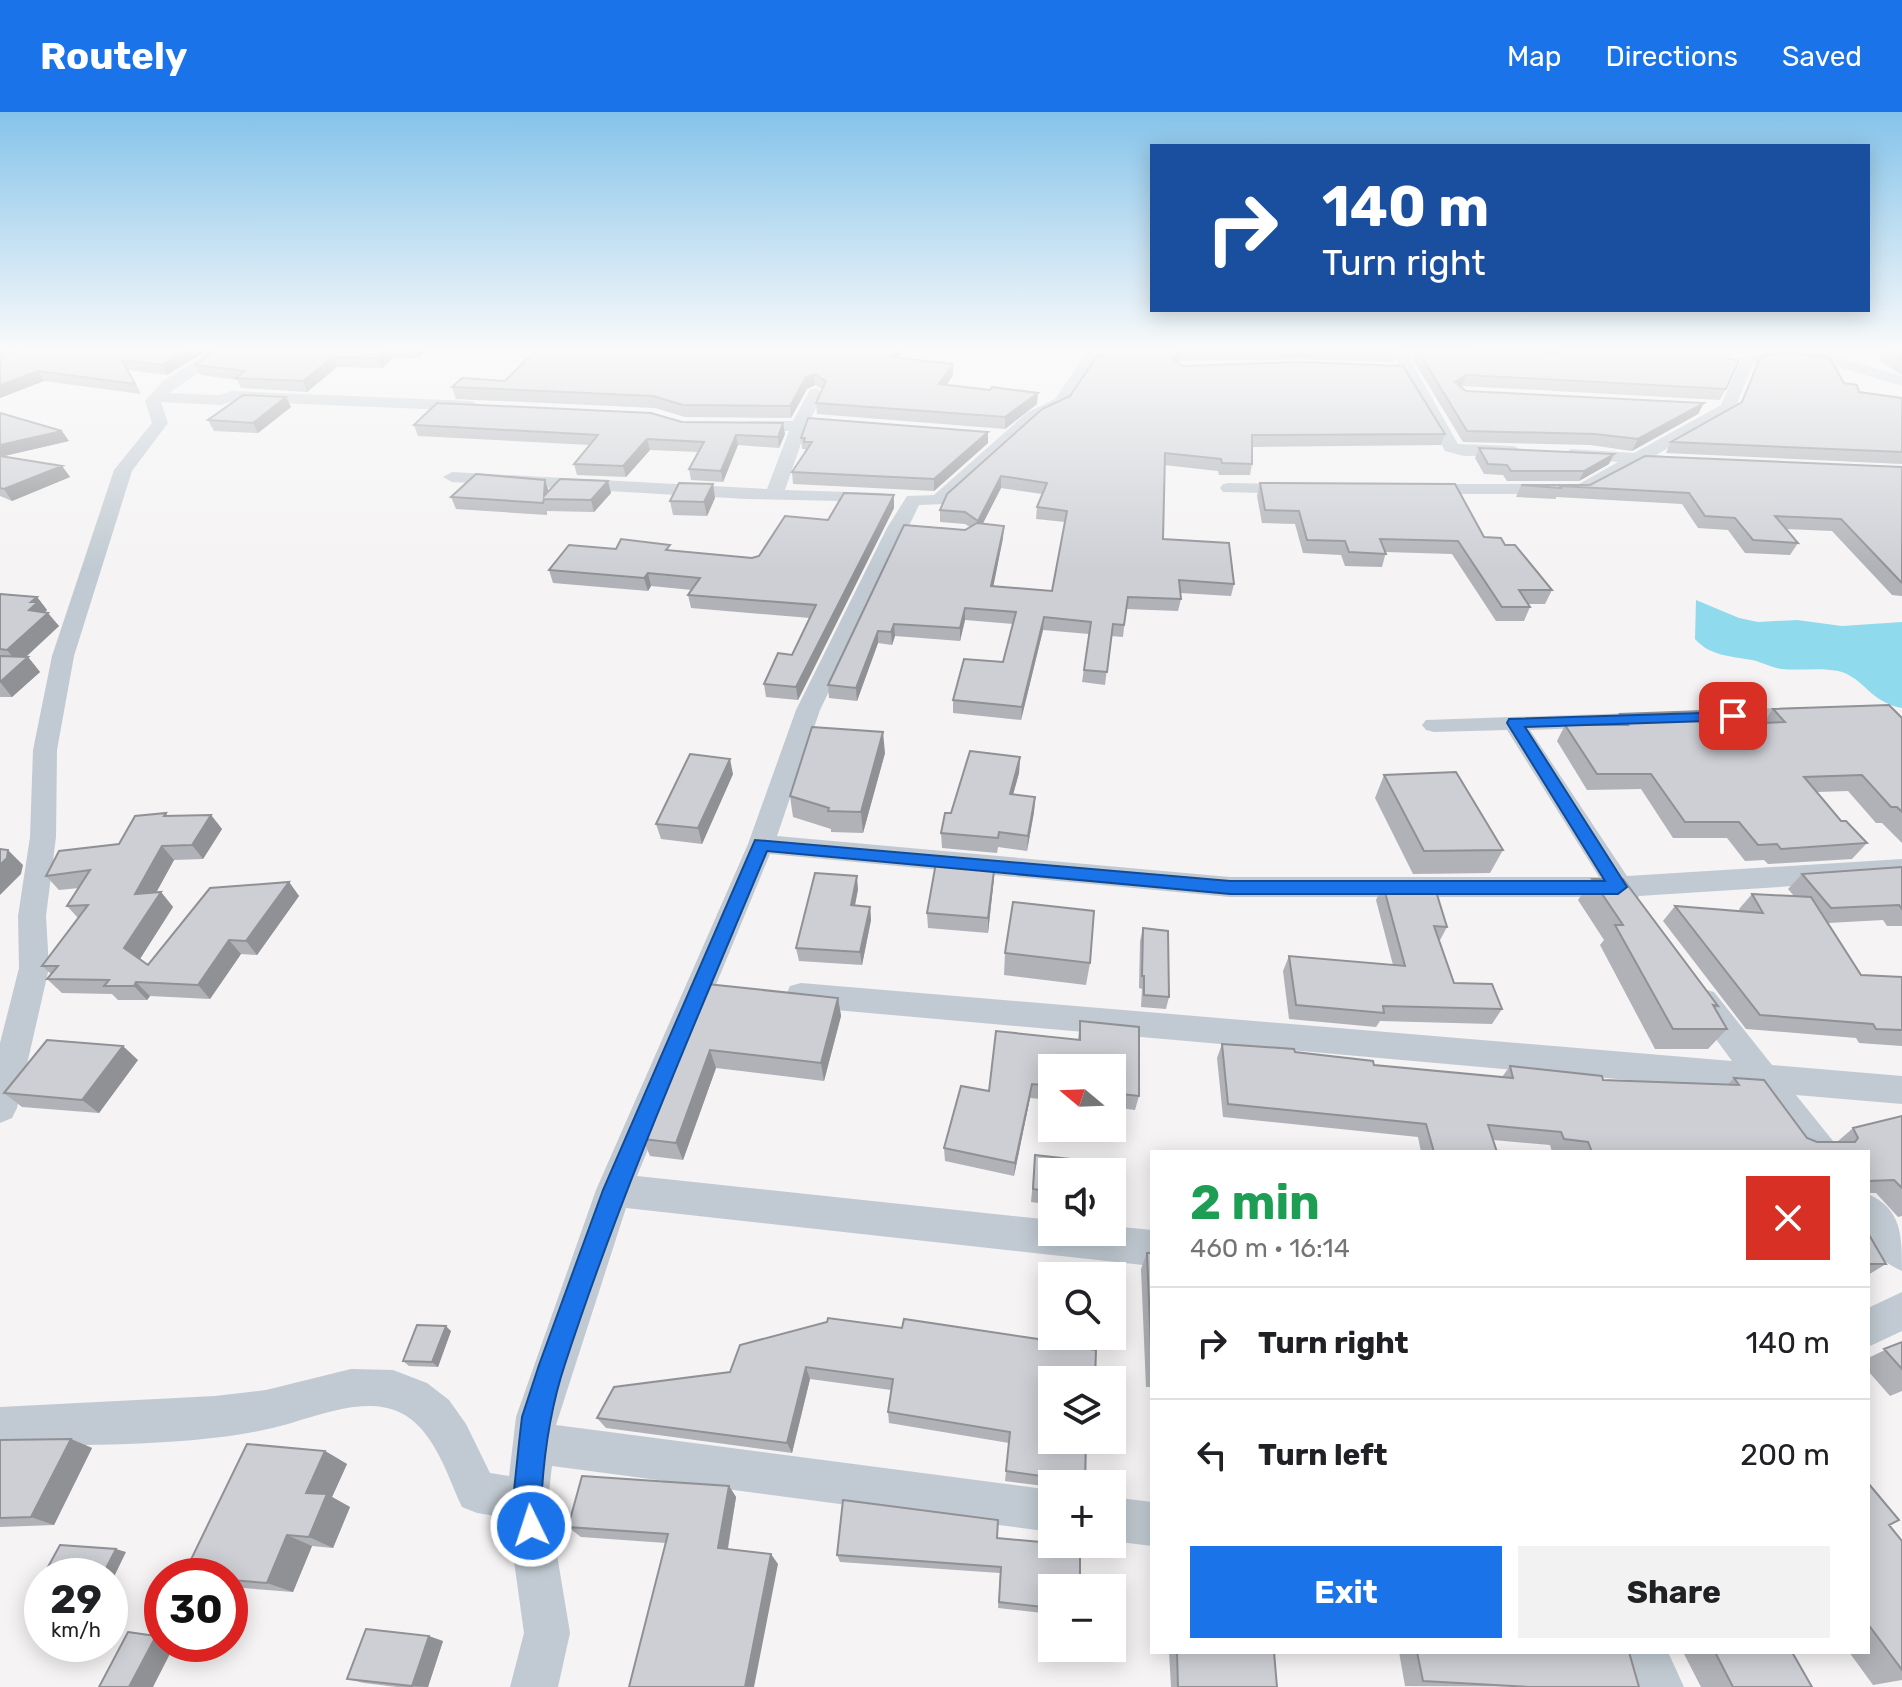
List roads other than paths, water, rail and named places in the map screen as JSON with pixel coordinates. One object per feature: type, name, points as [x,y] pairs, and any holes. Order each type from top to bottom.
[{"type":"street","points":[[0,1108],[34,968],[32,916],[43,837],[45,750],[63,656],[123,470],[160,422]]},
{"type":"street","points":[[452,477],[939,500],[1027,422]]},
{"type":"street","points":[[1435,422],[1456,450],[1526,451]]},
{"type":"street","points":[[1398,489],[1583,489],[1704,422]]},
{"type":"street","points":[[727,426],[806,423],[774,494]]},
{"type":"street","points":[[981,434],[1011,437]]},
{"type":"street","points":[[1554,452],[1699,463]]},
{"type":"street","points":[[1229,488],[1321,489]]},
{"type":"street","points":[[534,1687],[547,1633],[527,1500],[536,1417],[552,1365],[614,1190],[717,987],[761,844],[808,710],[896,528],[913,500]]},
{"type":"street","points":[[896,528],[923,530]]},
{"type":"street","points":[[1434,725],[1826,714]]},
{"type":"street","points":[[1514,723],[1618,887],[1647,925]]},
{"type":"street","points":[[761,844],[1230,887],[1618,887],[1902,869]]},
{"type":"street","points":[[1685,976],[1760,1078],[1819,1150]]},
{"type":"street","points":[[764,992],[1902,1090]]},
{"type":"street","points":[[614,1190],[1150,1248]]},
{"type":"street","points":[[1870,1213],[1902,1253]]},
{"type":"street","points":[[1870,1327],[1902,1311]]},
{"type":"street","points":[[0,1427],[248,1413],[343,1391],[379,1388],[413,1397],[441,1421],[477,1492],[527,1500]]},
{"type":"street","points":[[532,1443],[1038,1509]]},
{"type":"street","points":[[1126,1521],[1150,1524]]},
{"type":"street","points":[[1645,1654],[1660,1687]]},
{"type":"water","points":[[1696,600],[1739,618],[1758,622],[1797,620],[1842,626],[1902,622],[1902,708],[1882,701],[1854,678],[1838,671],[1778,668],[1707,649],[1695,639]]}]
